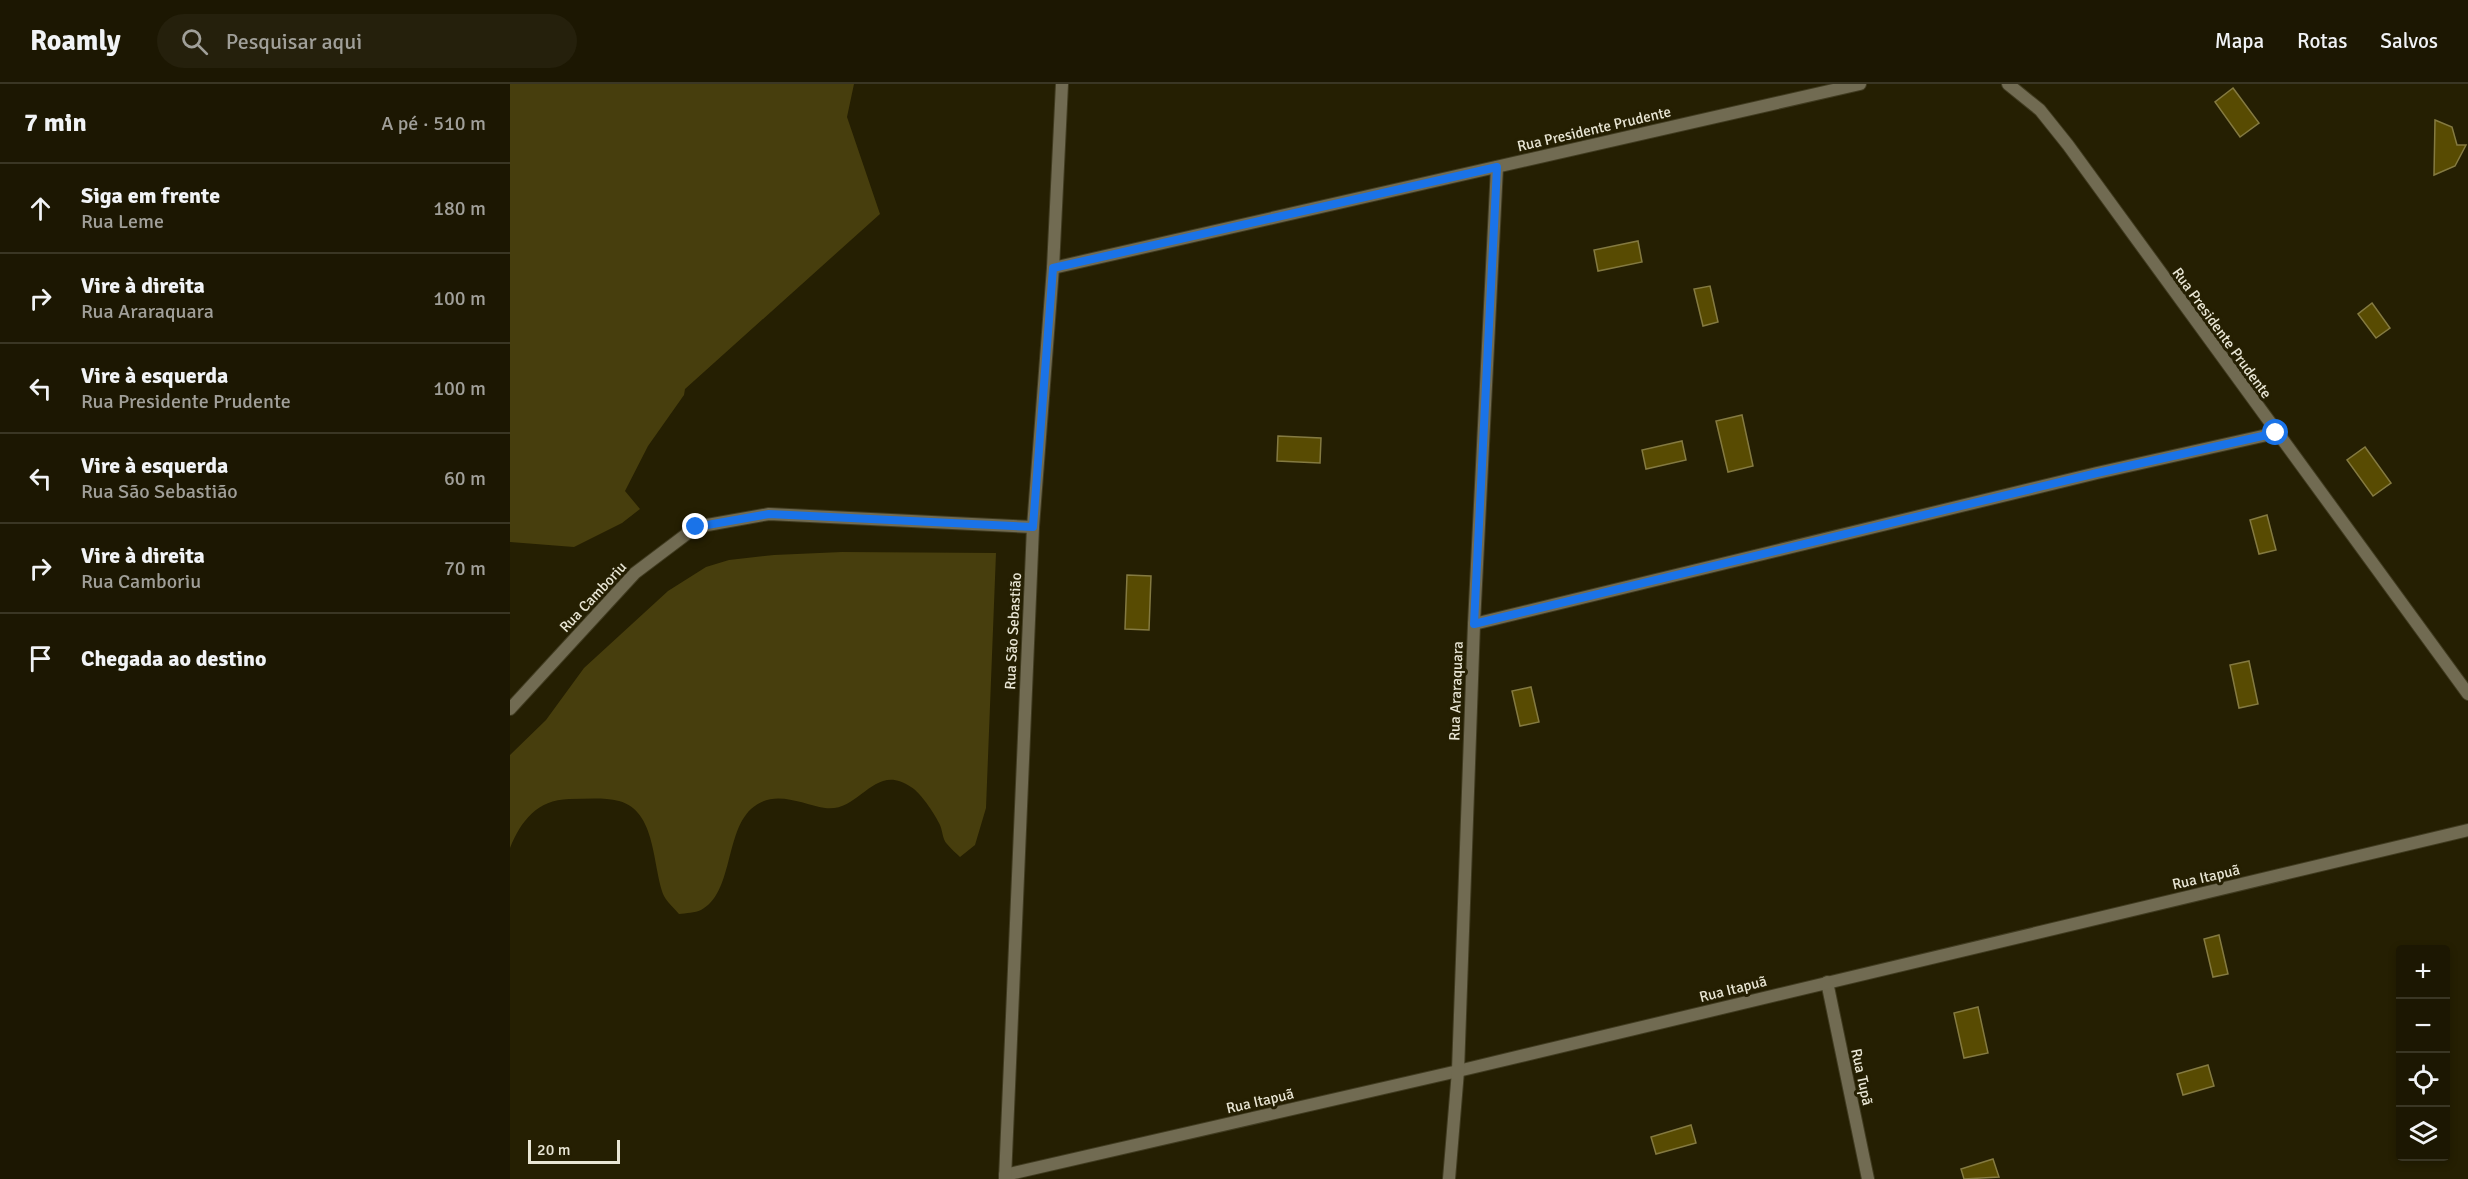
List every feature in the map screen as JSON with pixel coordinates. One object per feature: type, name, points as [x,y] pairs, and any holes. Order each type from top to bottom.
[{"type":"street","name":"Rua São Sebastião","points":[[1005,1177],[1033,527],[1053,268],[1062,84]]},
{"type":"street","name":"Rua Presidente Prudente","points":[[1053,268],[1860,84]]},
{"type":"street","name":"Rua Presidente Prudente","points":[[2008,84],[2040,110],[2068,145],[2468,693]]},
{"type":"street","name":"Rua Araraquara","points":[[1449,1179],[1458,1071],[1474,624],[1497,167]]},
{"type":"street","points":[[1474,624],[2097,473],[2276,433]]},
{"type":"street","name":"Rua Camboriu","points":[[510,709],[634,573],[696,527],[769,514],[1033,527]]},
{"type":"street","name":"Rua Itapuã","points":[[1005,1177],[2468,831]]},
{"type":"street","name":"Rua Tupã","points":[[1827,982],[1869,1179]]},
{"type":"shaded area","points":[[510,84],[854,84],[847,117],[880,214],[685,389],[684,395],[648,446],[625,491],[640,509],[622,523],[574,547],[510,542]]},
{"type":"shaded area","points":[[2233,88],[2259,123],[2240,137],[2215,102]]},
{"type":"shaded area","points":[[2435,120],[2452,127],[2457,145],[2466,145],[2455,166],[2434,175]]},
{"type":"shaded area","points":[[1638,241],[1642,262],[1598,271],[1594,250]]},
{"type":"shaded area","points":[[1710,286],[1718,322],[1703,326],[1694,289]]},
{"type":"shaded area","points":[[2372,303],[2390,328],[2376,338],[2358,314]]},
{"type":"shaded area","points":[[1742,415],[1753,466],[1728,472],[1716,421]]},
{"type":"shaded area","points":[[1278,436],[1321,438],[1320,463],[1277,461]]},
{"type":"shaded area","points":[[1682,441],[1686,460],[1646,469],[1642,450]]},
{"type":"shaded area","points":[[2365,447],[2391,483],[2373,496],[2347,460]]},
{"type":"shaded area","points":[[2267,515],[2276,550],[2259,554],[2250,520]]},
{"type":"shaded area","points":[[842,552],[996,553],[986,808],[975,845],[960,857],[945,842],[939,823],[923,798],[911,787],[898,781],[887,780],[877,784],[848,803],[837,807],[825,808],[788,799],[769,799],[751,809],[743,820],[719,890],[711,902],[699,911],[679,914],[664,896],[647,828],[631,807],[619,801],[569,799],[548,803],[525,821],[510,848],[510,755],[546,720],[584,668],[668,591],[706,567],[729,560],[774,555]]},
{"type":"shaded area","points":[[1127,575],[1151,576],[1149,630],[1125,629]]},
{"type":"shaded area","points":[[2249,661],[2258,704],[2239,708],[2230,665]]},
{"type":"shaded area","points":[[1531,687],[1539,722],[1520,726],[1512,691]]},
{"type":"shaded area","points":[[2219,935],[2228,974],[2213,977],[2204,939]]},
{"type":"shaded area","points":[[1978,1007],[1988,1053],[1964,1058],[1954,1013]]},
{"type":"shaded area","points":[[2208,1065],[2214,1086],[2183,1095],[2177,1074]]},
{"type":"shaded area","points":[[1691,1125],[1696,1143],[1656,1154],[1651,1137]]},
{"type":"shaded area","points":[[1993,1159],[1999,1177],[1964,1179],[1961,1169]]},
{"type":"route","points":[[696,527],[769,514],[1033,527],[1053,268],[1497,167],[1474,624],[2097,473],[2276,433]]}]
